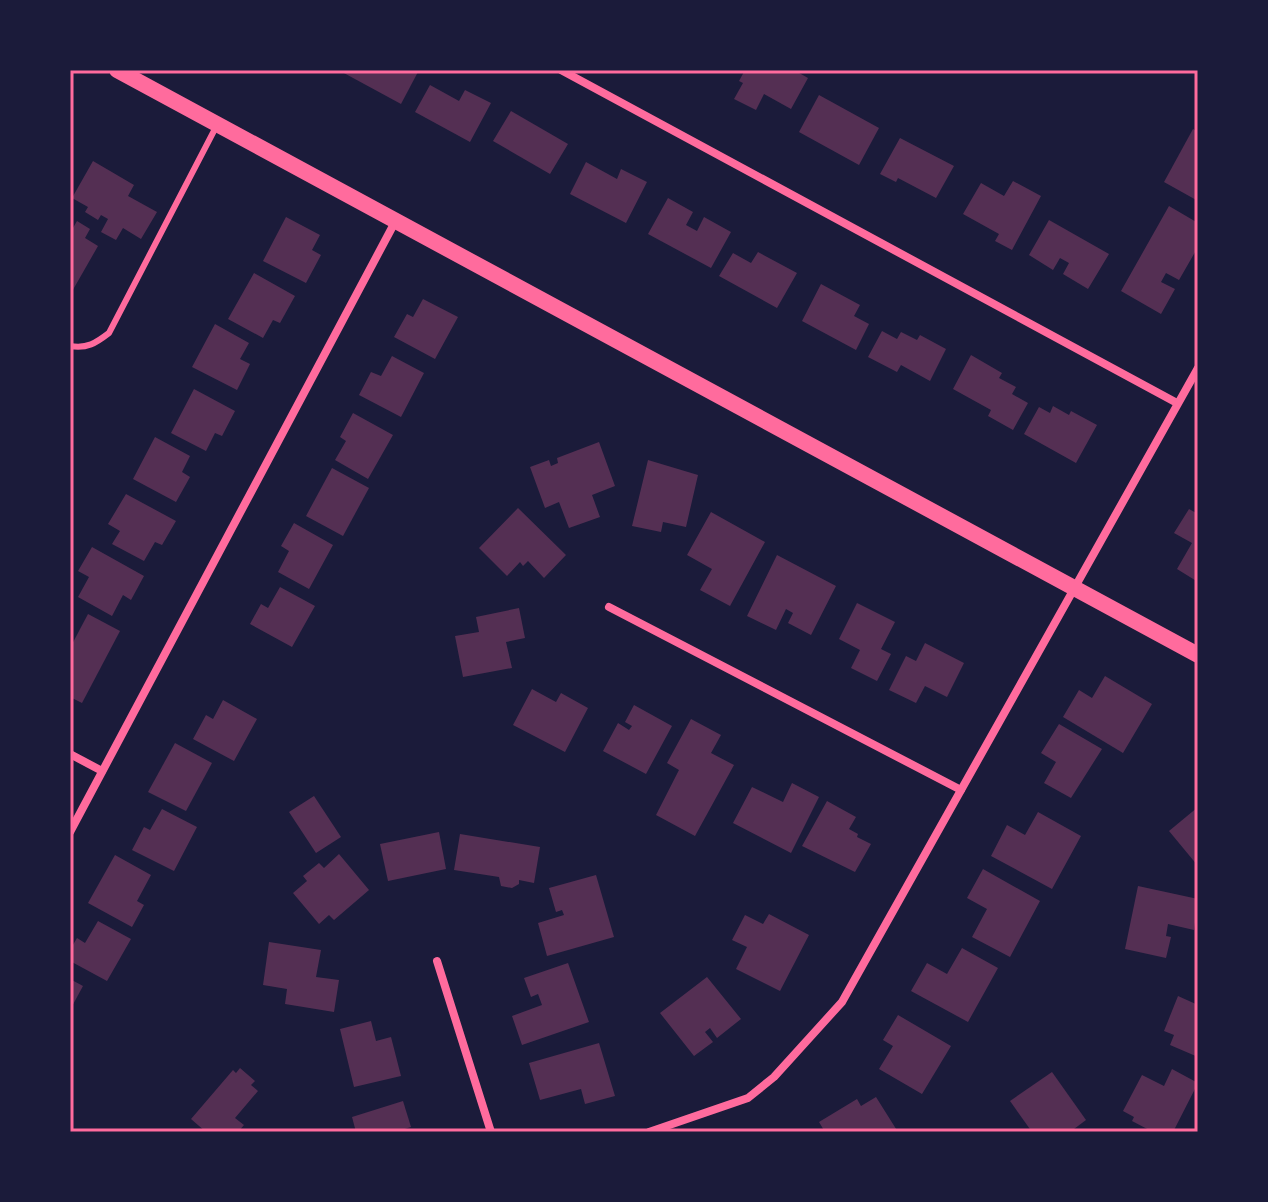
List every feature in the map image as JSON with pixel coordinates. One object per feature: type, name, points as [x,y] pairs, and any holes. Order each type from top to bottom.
[{"type":"main road","points":[[117,70],[1198,655]]},
{"type":"street","points":[[561,70],[1177,403]]},
{"type":"street","points":[[70,832],[395,222]]},
{"type":"street","points":[[649,1132],[748,1098],[774,1077],[842,1002],[1198,368]]},
{"type":"street","points":[[609,607],[961,790]]},
{"type":"street","points":[[70,754],[102,771]]},
{"type":"street","points":[[437,961],[491,1132]]},
{"type":"lane","points":[[70,346],[80,348],[96,344],[109,333],[217,125]]},
{"type":"building","points":[[343,70],[419,70],[401,104]]},
{"type":"building","points":[[745,70],[794,70],[808,78],[791,109],[764,94],[756,110],[734,99],[743,83],[739,81]]},
{"type":"building","points":[[430,85],[459,101],[465,90],[491,103],[470,142],[415,112]]},
{"type":"building","points":[[819,95],[879,128],[859,165],[799,132]]},
{"type":"building","points":[[511,111],[568,144],[550,174],[493,141]]},
{"type":"building","points":[[1193,129],[1198,132],[1198,201],[1164,182]]},
{"type":"building","points":[[900,138],[954,166],[936,198],[898,178],[896,182],[880,174]]},
{"type":"building","points":[[93,161],[134,185],[128,196],[157,212],[141,239],[123,228],[116,240],[101,232],[108,219],[101,215],[98,220],[85,212],[88,207],[72,198]]},
{"type":"building","points":[[586,162],[617,179],[621,169],[647,182],[626,223],[570,194]]},
{"type":"building","points":[[1013,181],[1041,196],[1012,250],[995,241],[999,234],[963,214],[981,183],[1004,196]]},
{"type":"building","points":[[668,198],[693,212],[686,225],[697,231],[704,217],[731,232],[711,268],[648,234]]},
{"type":"building","points":[[1169,206],[1198,223],[1198,247],[1179,280],[1166,273],[1161,282],[1175,289],[1161,314],[1121,291]]},
{"type":"building","points":[[286,217],[320,235],[312,250],[321,255],[306,283],[263,261]]},
{"type":"building","points":[[1049,220],[1109,254],[1088,289],[1063,274],[1069,263],[1060,258],[1053,270],[1029,255]]},
{"type":"building","points":[[77,221],[90,229],[85,238],[98,246],[70,295],[70,233]]},
{"type":"building","points":[[758,252],[797,273],[777,308],[719,276],[733,253],[751,263]]},
{"type":"building","points":[[254,273],[295,296],[280,323],[273,320],[263,338],[228,319]]},
{"type":"building","points":[[821,284],[860,305],[854,316],[869,324],[856,350],[802,321]]},
{"type":"building","points":[[423,299],[458,317],[435,359],[394,337],[407,314],[413,317]]},
{"type":"building","points":[[215,324],[249,343],[240,359],[250,364],[237,390],[192,367]]},
{"type":"building","points":[[882,331],[897,339],[901,332],[917,340],[920,335],[946,349],[930,381],[901,365],[897,372],[868,357]]},
{"type":"building","points":[[971,355],[1002,373],[999,378],[1016,387],[1012,394],[1028,403],[1013,430],[988,416],[991,410],[953,389]]},
{"type":"building","points":[[392,356],[424,373],[401,417],[359,395],[371,372],[381,376]]},
{"type":"building","points":[[194,389],[235,411],[222,436],[215,433],[206,451],[171,433]]},
{"type":"building","points":[[1053,406],[1069,415],[1071,411],[1097,425],[1076,463],[1024,434],[1039,407],[1050,413]]},
{"type":"building","points":[[353,413],[393,435],[368,479],[335,460],[346,441],[340,437]]},
{"type":"building","points":[[155,437],[190,456],[182,472],[190,477],[176,502],[133,479]]},
{"type":"building","points":[[599,442],[615,486],[592,495],[600,517],[569,528],[559,502],[545,508],[530,467],[549,460],[551,466],[558,463],[557,458]]},
{"type":"building","points":[[648,460],[698,475],[686,527],[663,522],[661,532],[632,526]]},
{"type":"building","points":[[332,468],[369,488],[343,536],[306,516]]},
{"type":"building","points":[[126,494],[176,521],[162,545],[155,542],[144,561],[112,544],[120,531],[108,524]]},
{"type":"building","points":[[518,508],[566,555],[544,578],[528,561],[523,566],[520,562],[507,576],[479,548]]},
{"type":"building","points":[[1189,509],[1198,514],[1198,582],[1177,569],[1192,543],[1174,533]]},
{"type":"building","points":[[711,512],[765,542],[730,606],[700,590],[712,569],[687,555]]},
{"type":"building","points":[[294,523],[333,545],[309,589],[278,572],[289,551],[281,546]]},
{"type":"building","points":[[92,547],[144,576],[131,600],[123,595],[112,616],[78,597],[89,577],[78,571]]},
{"type":"building","points":[[777,555],[836,586],[811,635],[788,623],[793,613],[786,609],[776,630],[747,616]]},
{"type":"building","points":[[280,587],[315,606],[292,647],[250,624],[261,604],[268,608]]},
{"type":"building","points":[[857,603],[895,622],[881,649],[891,654],[877,681],[851,668],[860,650],[839,639]]},
{"type":"building","points":[[519,608],[525,638],[506,642],[512,668],[463,677],[455,636],[479,632],[476,617]]},
{"type":"building","points":[[88,614],[120,631],[82,703],[70,697],[70,648]]},
{"type":"building","points":[[925,643],[964,663],[947,697],[925,686],[916,703],[889,690],[906,656],[916,661]]},
{"type":"building","points":[[1105,676],[1152,704],[1123,753],[1063,717],[1079,690],[1092,698]]},
{"type":"building","points":[[532,689],[556,702],[561,693],[588,708],[565,752],[513,725]]},
{"type":"building","points":[[223,700],[257,719],[234,761],[193,739],[206,715],[213,719]]},
{"type":"building","points":[[634,705],[672,726],[646,774],[603,751],[618,723],[629,730],[632,726],[625,722]]},
{"type":"building","points":[[691,719],[721,735],[711,753],[734,765],[695,836],[656,815],[679,770],[667,763]]},
{"type":"building","points":[[1059,724],[1102,749],[1071,798],[1044,783],[1056,762],[1041,753]]},
{"type":"building","points":[[175,743],[212,763],[186,811],[148,792]]},
{"type":"building","points":[[792,783],[819,797],[791,853],[733,823],[752,787],[783,802]]},
{"type":"building","points":[[314,796],[341,837],[316,853],[289,812]]},
{"type":"building","points":[[827,801],[856,817],[849,829],[871,844],[855,872],[802,846]]},
{"type":"building","points":[[1198,807],[1198,866],[1169,831]]},
{"type":"building","points":[[162,809],[197,827],[174,871],[132,850],[144,827],[150,830]]},
{"type":"building","points":[[1038,812],[1081,836],[1052,889],[991,856],[1007,825],[1025,835]]},
{"type":"building","points":[[439,832],[446,869],[388,881],[380,844]]},
{"type":"building","points":[[460,834],[540,847],[534,883],[519,880],[519,884],[512,888],[501,886],[499,877],[454,870]]},
{"type":"building","points":[[339,854],[369,890],[334,920],[329,915],[319,924],[293,893],[307,881],[303,876],[319,863],[324,868]]},
{"type":"building","points":[[115,855],[151,875],[137,901],[144,905],[132,927],[88,903]]},
{"type":"building","points":[[983,869],[1040,901],[1010,957],[972,937],[987,909],[967,898]]},
{"type":"building","points":[[596,875],[614,937],[547,956],[538,923],[564,915],[562,910],[556,912],[549,888]]},
{"type":"building","points":[[1138,886],[1198,899],[1194,930],[1168,924],[1166,936],[1171,937],[1166,958],[1125,949]]},
{"type":"building","points":[[769,914],[809,935],[780,991],[736,969],[747,947],[732,940],[745,915],[763,924]]},
{"type":"building","points":[[98,921],[131,939],[107,981],[70,961],[70,950],[77,938],[85,943]]},
{"type":"building","points":[[269,942],[321,950],[316,977],[339,980],[334,1012],[285,1004],[287,989],[263,985]]},
{"type":"building","points":[[962,948],[998,968],[968,1022],[911,991],[927,963],[947,974]]},
{"type":"building","points":[[568,963],[589,1022],[522,1045],[512,1016],[542,1005],[538,994],[531,997],[524,978]]},
{"type":"building","points":[[707,977],[741,1019],[717,1038],[710,1028],[705,1032],[713,1042],[694,1056],[660,1013]]},
{"type":"building","points":[[70,979],[83,986],[70,1010]]},
{"type":"building","points":[[1178,996],[1198,1005],[1198,1057],[1170,1045],[1174,1035],[1164,1031]]},
{"type":"building","points":[[898,1015],[951,1046],[922,1094],[879,1069],[893,1046],[883,1040]]},
{"type":"building","points":[[371,1021],[376,1041],[391,1037],[401,1076],[354,1087],[340,1029]]},
{"type":"building","points":[[599,1043],[615,1096],[585,1104],[581,1089],[540,1100],[529,1063]]},
{"type":"building","points":[[240,1068],[255,1081],[251,1085],[258,1091],[235,1118],[244,1125],[238,1132],[206,1132],[191,1119],[233,1070],[236,1073]]},
{"type":"building","points":[[1172,1069],[1198,1083],[1173,1132],[1153,1132],[1132,1121],[1134,1117],[1123,1111],[1142,1075],[1164,1086]]},
{"type":"building","points":[[1052,1072],[1086,1120],[1070,1132],[1032,1132],[1010,1101]]},
{"type":"building","points":[[876,1097],[898,1132],[825,1132],[819,1122],[857,1099],[861,1106]]},
{"type":"building","points":[[403,1101],[411,1127],[395,1132],[356,1132],[352,1117]]}]
